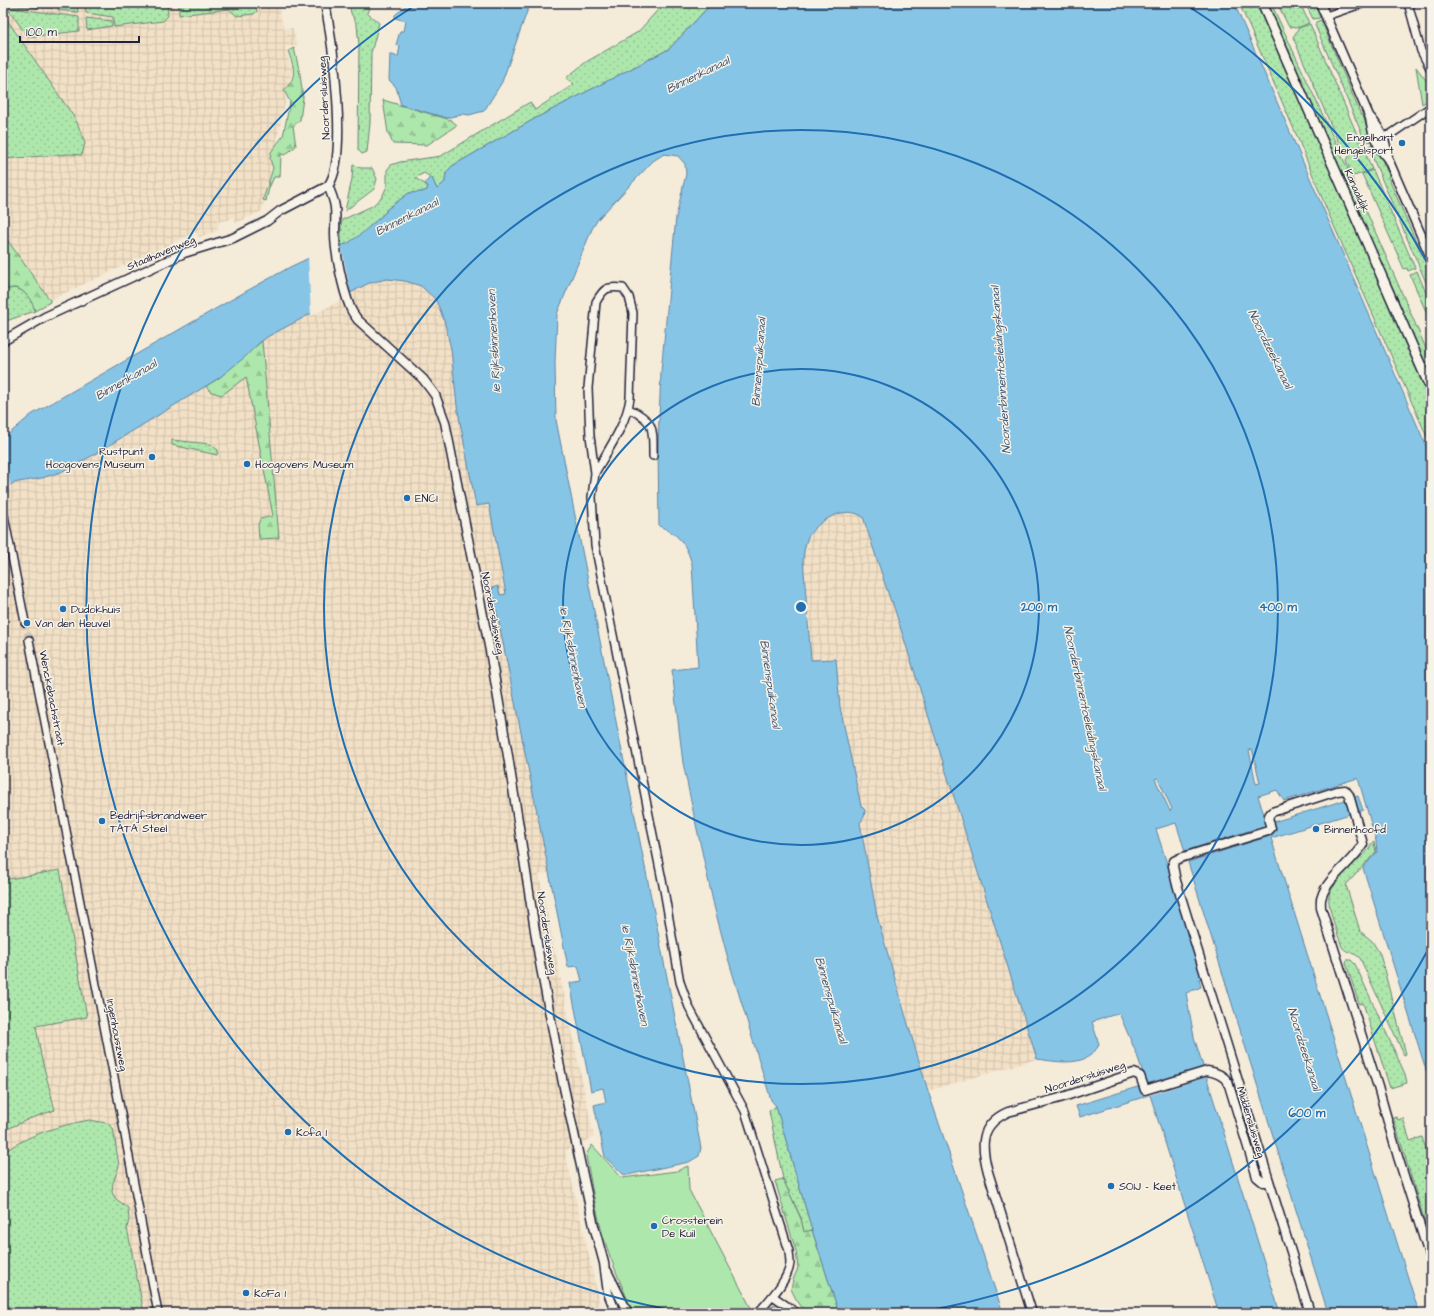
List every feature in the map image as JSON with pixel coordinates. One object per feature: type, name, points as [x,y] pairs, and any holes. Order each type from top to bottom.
[{"type":"main road","name":"Kanaaldijk","points":[[1262,3],[1431,389]]},
{"type":"street","name":"Noordersluisweg","points":[[325,3],[333,50],[338,102],[337,158],[335,172],[332,181],[328,186],[334,198],[336,209],[335,234],[342,280],[350,308],[358,320],[423,379],[435,395],[445,422],[488,644],[543,978],[563,1083],[589,1204],[604,1263],[608,1293],[616,1313]]},
{"type":"street","points":[[1320,3],[1370,118],[1371,127],[1376,140],[1388,159],[1431,258]]},
{"type":"street","points":[[1326,16],[1364,3]]},
{"type":"street","points":[[1408,3],[1421,51],[1431,70]]},
{"type":"street","points":[[1383,138],[1392,134],[1431,107]]},
{"type":"street","points":[[1370,118],[1376,125],[1383,138],[1388,159]]},
{"type":"street","name":"Staalhavenweg","points":[[3,341],[44,317],[184,253],[233,238],[328,186]]},
{"type":"street","points":[[595,472],[629,409],[633,313],[629,297],[623,288],[611,286],[603,290],[596,302],[588,388],[590,436],[595,472],[592,496],[595,545],[663,882],[680,982],[689,1007],[745,1111],[789,1251],[790,1264],[787,1275],[773,1296],[758,1313]]},
{"type":"street","points":[[629,409],[642,415],[652,426],[653,456]]},
{"type":"street","points":[[3,511],[25,622]]},
{"type":"street","name":"Wenckebachstraat","points":[[29,640],[53,761]]},
{"type":"street","name":"Ingenhouszweg","points":[[53,761],[158,1313]]},
{"type":"street","points":[[1310,1313],[1176,882],[1173,866],[1174,861],[1268,831],[1271,828],[1268,818],[1269,814],[1277,810],[1337,791],[1345,790],[1349,795],[1363,844],[1358,853],[1344,866],[1325,889],[1321,897],[1322,908],[1431,1261]]},
{"type":"street","name":"Noordersluisweg","points":[[1032,1313],[985,1160],[983,1147],[984,1137],[988,1128],[997,1118],[1008,1112],[1060,1098],[1134,1073],[1140,1076],[1145,1090],[1207,1070]]},
{"type":"street","name":"Middensluisweg","points":[[1207,1070],[1225,1078],[1228,1082],[1257,1177],[1263,1182],[1269,1182]]},
{"type":"street","name":"Noordersluisweg","points":[[604,1263],[628,1313]]},
{"type":"street","points":[[773,1296],[797,1313]]},
{"type":"shaded area","points":[[3,3],[277,3],[284,29],[293,28],[297,46],[285,47],[292,70],[262,211],[236,223],[234,217],[228,220],[220,221],[217,231],[199,237],[196,232],[50,300],[3,234]]},
{"type":"shaded area","points":[[391,266],[440,284],[457,323],[513,603],[563,870],[539,875],[594,1137],[565,1151],[602,1313],[3,1313],[3,457]]},
{"type":"shaded area","points":[[839,513],[858,513],[863,517],[892,601],[1037,1059],[928,1091],[877,916],[860,823],[864,817],[865,810],[861,807],[840,707],[836,660],[811,661],[803,559],[805,547],[809,536],[817,527],[828,518]]},
{"type":"green space","points":[[4,3],[7,3],[11,8],[79,17],[79,31],[28,37]]},
{"type":"green space","points":[[11,3],[55,3],[52,8],[13,6]]},
{"type":"green space","points":[[61,3],[77,3],[78,12],[58,10]]},
{"type":"green space","points":[[85,3],[167,3],[168,16],[163,21],[114,27],[113,17],[86,13]]},
{"type":"green space","points":[[179,3],[256,3],[257,11],[254,14],[237,16],[229,9],[179,15]]},
{"type":"green space","points":[[349,3],[371,3],[367,13],[379,23],[371,53],[370,123],[367,152],[362,154],[358,150],[359,45],[357,25],[351,13]]},
{"type":"green space","points":[[664,3],[712,3],[669,49],[536,118],[452,166],[446,173],[445,182],[437,189],[432,178],[424,173],[415,178],[428,186],[427,190],[409,193],[386,210],[386,212],[365,232],[347,244],[341,246],[342,220],[372,206],[382,197],[387,186],[387,170],[391,165],[400,162],[441,156],[530,102],[535,110],[574,84],[566,78],[586,62],[638,32]]},
{"type":"green space","points":[[1239,3],[1257,3],[1431,402],[1431,446],[1327,210],[1296,134]]},
{"type":"green space","points":[[1267,3],[1271,3],[1351,176],[1431,360],[1431,378]]},
{"type":"green space","points":[[1277,3],[1300,3],[1309,23],[1297,28],[1289,27]]},
{"type":"green space","points":[[1305,3],[1314,5],[1320,18],[1313,19]]},
{"type":"green space","points":[[3,14],[76,120],[85,143],[82,155],[70,154],[3,159]]},
{"type":"green space","points":[[86,18],[112,21],[112,26],[87,30]]},
{"type":"green space","points":[[1321,20],[1373,140],[1367,142],[1365,141],[1315,25],[1316,22]]},
{"type":"green space","points":[[1310,24],[1362,146],[1350,152],[1342,151],[1293,37],[1299,28]]},
{"type":"green space","points":[[294,48],[300,74],[303,98],[300,120],[293,126],[296,146],[285,155],[281,154],[280,177],[274,177],[269,188],[266,201],[263,200],[273,168],[270,159],[271,152],[283,136],[290,102],[284,90],[291,81],[294,72],[288,51]]},
{"type":"green space","points":[[1416,67],[1431,87],[1431,98],[1422,104]]},
{"type":"green space","points":[[383,100],[451,120],[457,125],[427,145],[393,144],[388,133]]},
{"type":"green space","points":[[1374,142],[1383,159],[1382,160],[1389,175],[1388,177],[1431,276],[1431,294],[1368,147]]},
{"type":"green space","points":[[1363,147],[1372,169],[1352,176],[1346,160],[1353,152]]},
{"type":"green space","points":[[353,165],[361,168],[372,168],[377,179],[374,189],[345,211],[352,179]]},
{"type":"green space","points":[[1373,170],[1415,268],[1408,271],[1407,268],[1404,269],[1362,174]]},
{"type":"green space","points":[[3,234],[50,300],[50,302],[35,311],[30,300],[22,291],[14,288],[3,289]]},
{"type":"green space","points":[[1417,271],[1431,305],[1431,323],[1410,275]]},
{"type":"green space","points":[[13,288],[21,290],[27,296],[35,311],[3,322],[3,289]]},
{"type":"green space","points":[[262,341],[279,538],[259,539],[258,525],[260,519],[273,516],[246,377],[222,395],[211,392],[206,386],[219,378]]},
{"type":"green space","points":[[172,440],[210,444],[218,450],[217,455],[172,445]]},
{"type":"green space","points":[[1374,842],[1376,852],[1346,885],[1360,931],[1372,941],[1380,954],[1406,1054],[1404,1055],[1360,958],[1342,947],[1333,921],[1329,901],[1329,896],[1335,885]]},
{"type":"green space","points":[[60,870],[87,1017],[36,1026],[41,1056],[55,1110],[29,1119],[3,1131],[3,880]]},
{"type":"green space","points":[[1347,960],[1351,960],[1355,964],[1405,1074],[1407,1083],[1390,1088],[1363,1003],[1359,1004],[1346,963]]},
{"type":"green space","points":[[776,1106],[812,1230],[804,1233],[801,1218],[783,1179],[769,1111]]},
{"type":"green space","points":[[1396,1116],[1398,1120],[1403,1118],[1410,1141],[1422,1137],[1431,1165],[1431,1242],[1393,1117]]},
{"type":"green space","points":[[89,1120],[107,1123],[113,1128],[119,1166],[113,1183],[112,1192],[115,1198],[128,1208],[129,1220],[127,1228],[144,1313],[3,1313],[3,1153],[33,1136],[66,1125]]},
{"type":"green space","name":"Crossterein De Kuil","points":[[592,1145],[622,1178],[677,1171],[688,1166],[689,1190],[751,1308],[741,1313],[633,1313],[604,1239],[586,1155]]},
{"type":"green space","points":[[783,1179],[801,1219],[804,1232],[812,1230],[839,1313],[806,1313],[791,1289],[798,1268],[796,1251],[775,1181]]},
{"type":"green space","points":[[776,1304],[785,1306],[793,1313],[763,1313]]},
{"type":"water","points":[[409,3],[530,3],[502,82],[484,111],[447,118],[401,105],[396,87],[389,80],[390,54],[398,57],[400,46],[396,45],[400,31],[404,31],[406,21],[395,18],[395,15]]},
{"type":"water","points":[[712,3],[1234,3],[1431,457],[1431,1086],[1363,868],[1377,852],[1376,841],[1358,778],[1284,801],[1277,790],[1258,796],[1267,824],[1358,796],[1363,810],[1271,838],[1419,1313],[1328,1313],[1188,862],[1270,836],[1267,825],[1185,851],[1176,823],[1156,829],[1203,978],[1199,979],[1201,987],[1186,993],[1194,1037],[1280,1313],[1219,1313],[1150,1095],[1080,1117],[1076,1106],[1147,1084],[1137,1055],[1119,1013],[1092,1022],[1099,1044],[1094,1052],[1088,1057],[1072,1062],[1037,1059],[892,601],[891,602],[863,517],[856,513],[848,512],[832,516],[818,525],[808,537],[805,545],[803,559],[811,660],[836,659],[840,707],[861,806],[865,810],[864,817],[860,823],[877,916],[928,1091],[1003,1313],[839,1313],[812,1230],[776,1106],[771,1100],[727,955],[714,906],[683,763],[672,670],[698,667],[692,564],[681,540],[672,532],[659,526],[658,444],[661,372],[676,217],[686,174],[685,164],[678,156],[664,154],[653,161],[598,219],[592,229],[557,314],[555,362],[556,420],[701,1148],[699,1156],[689,1162],[627,1175],[623,1174],[605,1157],[594,1105],[606,1102],[603,1088],[591,1091],[570,983],[582,981],[578,966],[568,967],[492,588],[498,586],[500,595],[506,594],[489,504],[476,506],[457,406],[451,349],[444,320],[436,300],[421,286],[405,281],[387,279],[369,283],[267,337],[219,378],[90,457],[61,472],[42,478],[13,483],[3,493],[3,439],[31,415],[290,267],[332,247],[347,244],[361,234],[386,212],[386,210],[409,193],[427,190],[428,186],[425,184],[430,177],[432,178],[437,189],[445,182],[446,173],[452,166],[536,118],[669,49]],"holes":[[[1252,749],[1260,783],[1256,784],[1249,750]],[[1158,778],[1172,809],[1170,811],[1155,779]]]},
{"type":"pier","points":[[341,244],[351,295],[311,316],[308,256],[331,245]]},
{"type":"pier","points":[[3,449],[11,488],[3,495]]},
{"type":"pier","points":[[1206,1066],[1209,1076],[1144,1097],[1141,1086]]},
{"type":"tunnel","points":[[25,622],[29,640]]},
{"type":"place","name":"Engelhart Hengelsport","points":[[1402,143]]},
{"type":"place","name":"Rustpunt Hoogovens Museum","points":[[152,457]]},
{"type":"place","name":"Hoogovens Museum","points":[[247,464]]},
{"type":"place","name":"ENCI","points":[[407,498]]},
{"type":"place","name":"Dudokhuis","points":[[63,609]]},
{"type":"place","name":"Van den Heuvel","points":[[27,623]]},
{"type":"place","name":"Bedrijfsbrandweer TATA Steel","points":[[102,821]]},
{"type":"place","name":"Binnenhoofd","points":[[1316,829]]},
{"type":"place","name":"Kofa 1","points":[[288,1132]]},
{"type":"place","name":"SOIJ - Keet","points":[[1111,1186]]},
{"type":"place","name":"Crossterein De Kuil","points":[[654,1226]]},
{"type":"place","name":"KoFa 1","points":[[246,1293]]},
{"type":"water label","name":"Binnenkanaal","points":[[698,75]]},
{"type":"water label","name":"Binnenkanaal","points":[[407,217]]},
{"type":"water label","name":"1e Rijksbinnenhaven","points":[[494,341]]},
{"type":"water label","name":"Noordzeekanaal","points":[[1270,349]]},
{"type":"water label","name":"Binnenspuikanaal","points":[[759,362]]},
{"type":"water label","name":"Noorderbinnentoeleidingskanaal","points":[[1001,370]]},
{"type":"water label","name":"Binnenkanaal","points":[[126,380]]},
{"type":"water label","name":"1e Rijksbinnenhaven","points":[[573,657]]},
{"type":"water label","name":"Binnenspuikanaal","points":[[770,684]]},
{"type":"water label","name":"Noorderbinnentoeleidingskanaal","points":[[1085,708]]},
{"type":"water label","name":"1e Rijksbinnenhaven","points":[[635,975]]},
{"type":"water label","name":"Binnenspuikanaal","points":[[831,1000]]},
{"type":"water label","name":"Noordzeekanaal","points":[[1304,1049]]}]
